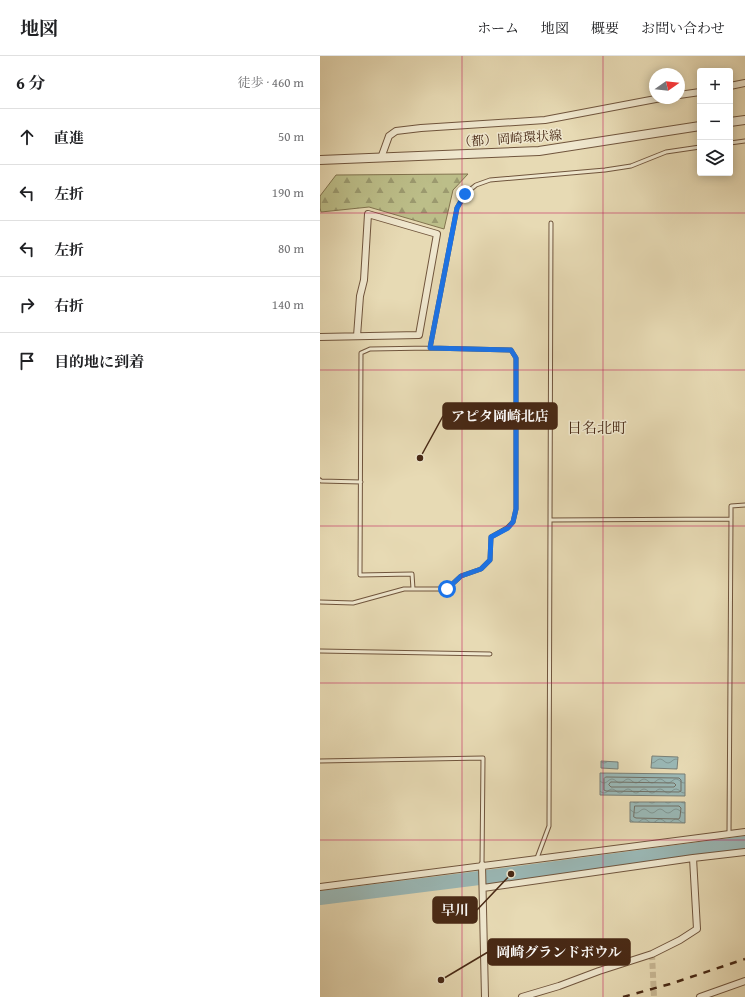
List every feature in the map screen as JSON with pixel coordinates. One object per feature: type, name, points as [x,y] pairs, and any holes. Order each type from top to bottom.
[{"type":"street","points":[[733,85],[745,83]]},
{"type":"street","points":[[685,94],[697,92]]},
{"type":"street","points":[[381,158],[389,136],[396,131],[545,120],[649,100]]},
{"type":"street","points":[[733,122],[745,120]]},
{"type":"street","name":"（都）岡崎環状線","points":[[320,160],[539,151],[697,126]]},
{"type":"street","points":[[320,337],[419,335],[437,234],[368,214],[364,280],[360,296],[357,336]]},
{"type":"street","points":[[320,887],[745,832]]},
{"type":"street","points":[[483,888],[745,852]]},
{"type":"street","points":[[522,997],[652,954],[680,940],[697,929],[693,858]]},
{"type":"street","points":[[482,865],[485,997]]},
{"type":"street","points":[[700,997],[715,994],[745,981]]},
{"type":"lane","points":[[733,143],[745,141]]},
{"type":"lane","points":[[430,348],[457,208],[465,194],[476,185],[490,180],[605,170],[631,166],[666,152],[697,147]]},
{"type":"lane","points":[[537,858],[549,826],[551,223]]},
{"type":"lane","points":[[320,602],[354,603],[404,589],[413,589],[447,589],[461,576],[481,569],[490,560],[491,537],[508,528],[513,522],[516,509],[516,358],[511,350],[430,348],[370,349],[361,353],[360,575],[412,574],[413,589]]},
{"type":"lane","points":[[320,480],[361,482]]},
{"type":"lane","points":[[729,833],[731,520],[732,506],[745,505]]},
{"type":"lane","points":[[550,520],[731,520]]},
{"type":"lane","points":[[320,651],[490,654]]},
{"type":"lane","points":[[320,761],[483,758],[482,865]]},
{"type":"green space","points":[[468,174],[453,190],[444,229],[369,207],[321,212],[320,208],[320,196],[336,175]]},
{"type":"water","points":[[652,756],[678,757],[677,769],[651,768]]},
{"type":"water","points":[[601,761],[618,762],[618,769],[601,768]]},
{"type":"water","points":[[600,773],[685,774],[685,796],[600,795]]},
{"type":"water","points":[[630,802],[685,802],[685,823],[630,822]]},
{"type":"waterway","points":[[320,898],[745,843]]},
{"type":"tunnel","points":[[652,954],[654,997]]},
{"type":"railway","points":[[623,997],[670,984],[745,959]]},
{"type":"place","name":"アピタ岡崎北店","points":[[420,458]]},
{"type":"place","name":"早川","points":[[511,874]]},
{"type":"place","name":"岡崎グランドボウル","points":[[441,980]]},
{"type":"district","name":"日名北町","points":[[597,428]]},
{"type":"route","points":[[447,589],[461,576],[481,569],[490,560],[491,537],[508,528],[513,522],[516,509],[516,358],[511,350],[430,348],[457,208],[465,194]]}]
